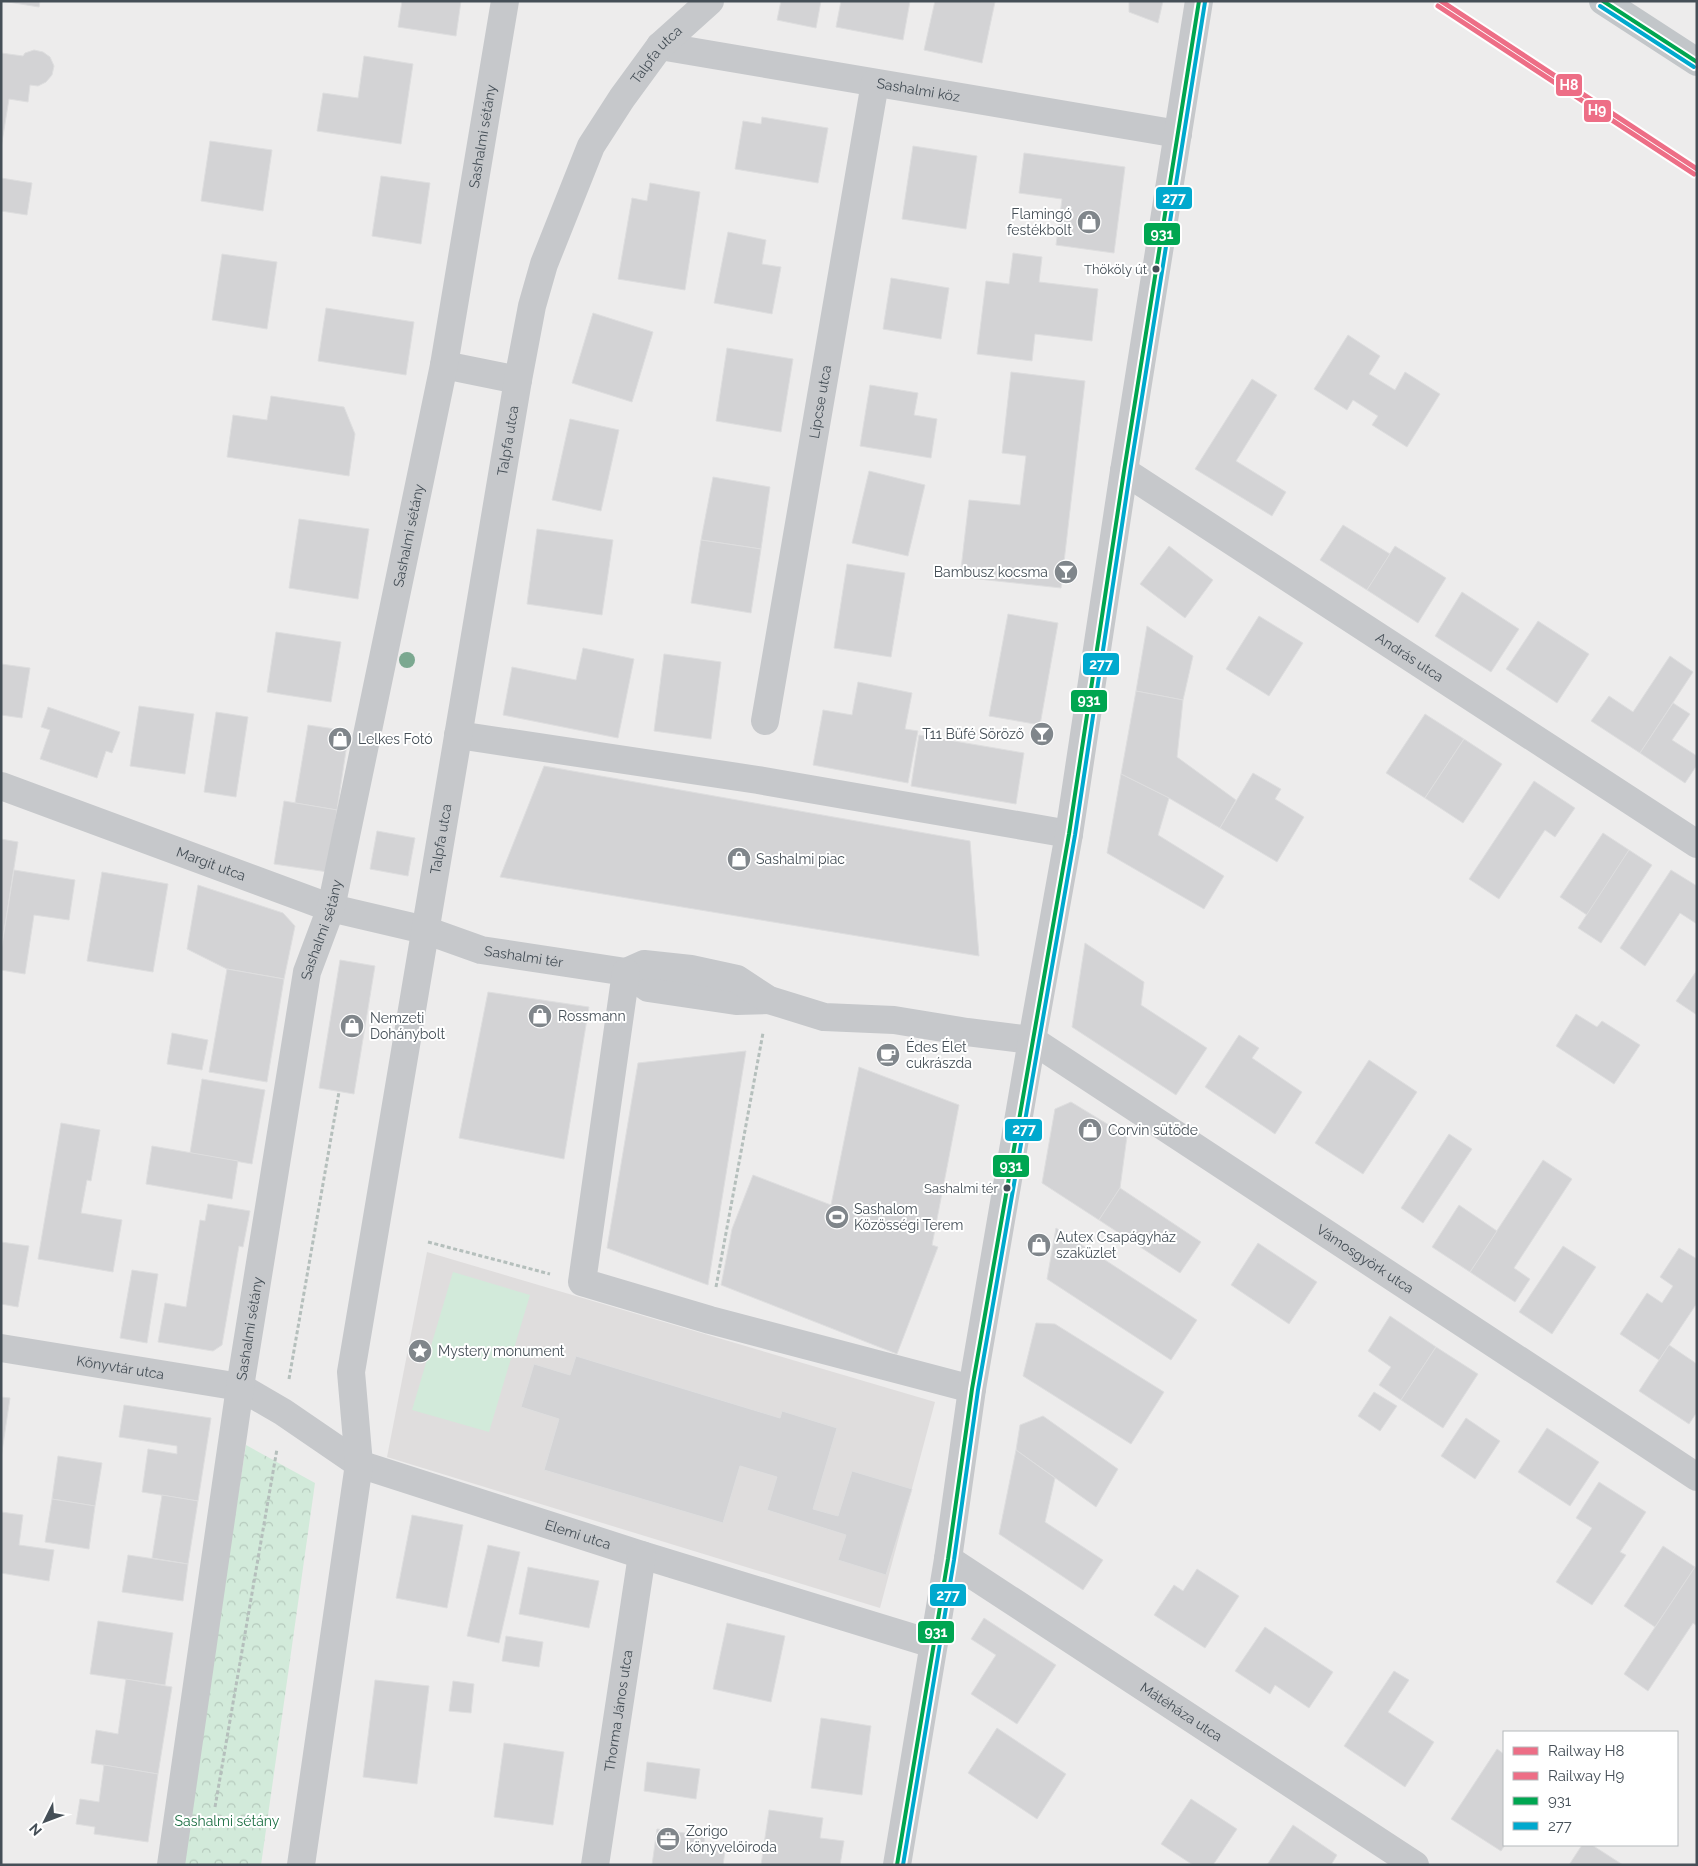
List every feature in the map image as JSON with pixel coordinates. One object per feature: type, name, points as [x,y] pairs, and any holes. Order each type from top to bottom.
[{"type":"main road","points":[[1603,1],[1697,62]]},
{"type":"street","name":"Sashalmi sétány","points":[[171,1865],[240,1387],[307,972],[331,908],[444,365],[505,1]]},
{"type":"street","name":"Talpfa utca","points":[[425,930],[518,380],[532,306],[544,264],[564,209],[591,146],[622,98],[660,46],[710,1]]},
{"type":"street","points":[[897,1865],[948,1559],[972,1389],[1069,834],[1124,471],[1199,1]]},
{"type":"street","name":"Sashalmi köz","points":[[660,46],[1178,134]]},
{"type":"street","name":"Lipcse utca","points":[[766,721],[875,83]]},
{"type":"street","points":[[444,365],[518,380]]},
{"type":"street","name":"András utca","points":[[1124,471],[1697,844]]},
{"type":"street","points":[[458,735],[758,780],[1069,834]]},
{"type":"street","name":"Margit utca","points":[[1,786],[331,908],[425,930]]},
{"type":"street","points":[[301,1865],[359,1464],[351,1372],[425,930]]},
{"type":"street","name":"Sashalmi tér","points":[[425,930],[481,950],[626,972],[648,988],[736,1001],[769,1000],[824,1017],[894,1020],[1032,1040]]},
{"type":"street","points":[[626,972],[582,1282],[710,1320],[972,1389]]},
{"type":"street","name":"Vámosgyörk utca","points":[[1032,1040],[1697,1477]]},
{"type":"street","name":"Könyvtár utca","points":[[1,1348],[240,1387]]},
{"type":"street","name":"Elemi utca","points":[[240,1387],[283,1412],[359,1464],[642,1555],[934,1644]]},
{"type":"street","name":"Thorma János utca","points":[[594,1865],[642,1555]]},
{"type":"street","name":"Mátéháza utca","points":[[948,1559],[1415,1865]]},
{"type":"path","points":[[710,1320],[769,1000]]},
{"type":"path","points":[[214,1816],[339,1092]]},
{"type":"path","points":[[428,1242],[582,1282]]},
{"type":"shaded area","points":[[427,1252],[935,1402],[880,1608],[387,1457]]},
{"type":"green space","points":[[453,1272],[530,1295],[489,1432],[412,1410]]},
{"type":"green space","name":"Sashalmi sétány","points":[[246,1445],[315,1483],[261,1865],[180,1865]]},
{"type":"building","points":[[2,1],[40,1],[39,7]]},
{"type":"building","points":[[402,1],[461,1],[456,36],[398,27]]},
{"type":"building","points":[[781,1],[821,1],[816,28],[777,20]]},
{"type":"building","points":[[841,1],[910,1],[903,40],[836,27]]},
{"type":"building","points":[[935,1],[995,2],[982,63],[924,50]]},
{"type":"building","points":[[1129,1],[1163,1],[1158,23],[1129,12]]},
{"type":"building","points":[[34,50],[43,52],[50,57],[54,66],[52,75],[46,82],[38,86],[30,85],[28,102],[9,99],[1,148],[1,53],[23,56],[25,53]]},
{"type":"building","points":[[364,56],[413,64],[401,144],[317,131],[323,93],[358,98]]},
{"type":"building","points":[[762,117],[828,128],[818,183],[735,169],[743,121],[761,124]]},
{"type":"building","points":[[210,141],[272,150],[263,211],[201,201]]},
{"type":"building","points":[[913,146],[977,156],[966,229],[902,219]]},
{"type":"building","name":"Flamingó festékbolt","points":[[1024,153],[1125,167],[1114,253],[1056,245],[1062,199],[1019,193]]},
{"type":"building","points":[[381,176],[430,183],[421,244],[372,236]]},
{"type":"building","points":[[1,178],[32,183],[27,215],[1,211]]},
{"type":"building","points":[[650,183],[700,192],[685,290],[618,279],[632,198],[647,201]]},
{"type":"building","points":[[728,232],[766,240],[762,264],[781,267],[772,314],[714,303]]},
{"type":"building","points":[[1013,253],[1042,257],[1039,282],[1098,289],[1092,341],[1035,334],[1032,361],[977,354],[986,281],[1009,284]]},
{"type":"building","points":[[222,254],[277,262],[267,329],[212,320]]},
{"type":"building","points":[[891,278],[949,288],[941,339],[883,329]]},
{"type":"building","points":[[326,308],[414,322],[406,375],[318,361]]},
{"type":"building","points":[[593,313],[653,332],[632,402],[572,383]]},
{"type":"building","points":[[1348,335],[1380,356],[1369,374],[1395,390],[1405,372],[1440,394],[1407,447],[1372,425],[1378,416],[1353,400],[1347,410],[1314,389]]},
{"type":"building","points":[[727,348],[793,359],[781,432],[716,421]]},
{"type":"building","points":[[1011,372],[1085,381],[1061,588],[960,577],[969,500],[1020,505],[1026,456],[1002,453]]},
{"type":"building","points":[[1252,379],[1277,395],[1236,461],[1286,492],[1272,516],[1195,469]]},
{"type":"building","points":[[870,385],[918,393],[914,415],[937,419],[931,458],[860,446]]},
{"type":"building","points":[[271,396],[344,407],[355,434],[349,476],[227,457],[233,415],[267,420]]},
{"type":"building","points":[[570,419],[619,430],[601,511],[552,500]]},
{"type":"building","points":[[869,471],[925,485],[908,556],[852,543]]},
{"type":"building","points":[[713,477],[770,487],[761,549],[701,540]]},
{"type":"building","points":[[299,519],[369,529],[358,599],[289,588]]},
{"type":"building","points":[[1343,525],[1390,554],[1367,590],[1320,560]]},
{"type":"building","points":[[537,529],[613,540],[602,615],[527,604]]},
{"type":"building","points":[[701,540],[761,549],[751,613],[691,603]]},
{"type":"building","points":[[1169,546],[1213,580],[1185,618],[1140,584]]},
{"type":"building","points":[[1395,546],[1446,578],[1418,623],[1367,590]]},
{"type":"building","points":[[847,564],[905,573],[891,657],[834,648]]},
{"type":"building","points":[[1462,592],[1519,629],[1491,672],[1435,636]]},
{"type":"building","points":[[1008,614],[1058,623],[1040,725],[989,716]]},
{"type":"building","points":[[1259,616],[1303,643],[1269,696],[1226,669]]},
{"type":"building","points":[[1538,621],[1589,654],[1557,703],[1506,669]]},
{"type":"building","points":[[1147,626],[1193,656],[1183,700],[1136,691]]},
{"type":"building","points":[[276,632],[341,642],[331,702],[267,692]]},
{"type":"building","points":[[583,648],[634,659],[618,738],[503,715],[512,667],[576,680]]},
{"type":"building","points":[[664,654],[721,662],[711,739],[654,731]]},
{"type":"building","points":[[1670,656],[1693,672],[1640,753],[1591,721],[1609,696],[1633,712]]},
{"type":"building","points":[[1,664],[30,668],[22,718],[1,715]]},
{"type":"building","points":[[858,682],[912,693],[905,729],[918,731],[908,783],[813,765],[823,710],[852,715]]},
{"type":"building","points":[[1136,691],[1183,700],[1177,757],[1236,800],[1220,828],[1169,798],[1121,774]]},
{"type":"building","points":[[1673,703],[1690,714],[1672,740],[1697,756],[1697,765],[1685,783],[1640,753]]},
{"type":"building","points":[[139,706],[194,714],[185,774],[130,766]]},
{"type":"building","points":[[48,707],[120,732],[112,753],[106,751],[97,778],[40,759],[50,730],[41,727]]},
{"type":"building","points":[[216,712],[248,717],[236,797],[204,792]]},
{"type":"building","points":[[1425,714],[1464,739],[1425,798],[1386,773]]},
{"type":"building","points":[[308,725],[349,731],[337,810],[295,803]]},
{"type":"building","points":[[919,735],[1024,753],[1016,804],[911,786]]},
{"type":"building","points":[[1464,739],[1502,764],[1463,823],[1425,798]]},
{"type":"building","name":"Sashalmi piac","points":[[544,766],[970,841],[979,956],[500,877]]},
{"type":"building","points":[[1253,773],[1281,789],[1275,799],[1304,817],[1277,862],[1220,828]]},
{"type":"building","points":[[1121,774],[1169,798],[1158,835],[1224,876],[1204,909],[1107,853]]},
{"type":"building","points":[[1534,781],[1575,808],[1555,837],[1545,830],[1499,899],[1469,879]]},
{"type":"building","points":[[284,801],[337,810],[328,872],[274,864]]},
{"type":"building","points":[[377,831],[415,838],[408,876],[370,869]]},
{"type":"building","points":[[1603,833],[1629,850],[1587,915],[1560,897]]},
{"type":"building","points":[[1,839],[18,842],[1,951]]},
{"type":"building","points":[[1629,850],[1652,865],[1601,943],[1578,928]]},
{"type":"building","points":[[14,870],[75,880],[69,920],[34,915],[25,974],[1,970],[1,951]]},
{"type":"building","points":[[1671,870],[1697,886],[1697,924],[1680,913],[1645,966],[1620,948]]},
{"type":"building","points":[[102,872],[168,884],[153,972],[87,961]]},
{"type":"building","points":[[198,885],[283,913],[295,926],[284,979],[227,969],[187,949]]},
{"type":"building","points":[[1085,943],[1144,982],[1141,1005],[1207,1048],[1176,1095],[1072,1027]]},
{"type":"building","points":[[340,960],[375,966],[354,1094],[319,1088]]},
{"type":"building","points":[[227,969],[284,979],[267,1082],[209,1072]]},
{"type":"building","points":[[1697,970],[1697,1015],[1676,1001]]},
{"type":"building","points":[[488,992],[589,1007],[564,1159],[459,1138]]},
{"type":"building","points":[[1576,1014],[1597,1027],[1602,1021],[1640,1045],[1614,1084],[1556,1046]]},
{"type":"building","points":[[172,1033],[208,1040],[202,1070],[167,1064]]},
{"type":"building","points":[[1239,1035],[1259,1048],[1252,1058],[1302,1092],[1275,1134],[1205,1087]]},
{"type":"building","points":[[746,1051],[708,1285],[607,1248],[638,1063]]},
{"type":"building","points":[[1369,1060],[1417,1092],[1363,1174],[1315,1143]]},
{"type":"building","name":"Sashalom Közösségi Terem","points":[[859,1067],[959,1105],[932,1245],[938,1247],[897,1354],[721,1285],[732,1229],[753,1175],[831,1205]]},
{"type":"building","points":[[202,1079],[265,1090],[252,1164],[190,1153]]},
{"type":"building","points":[[1071,1102],[1127,1136],[1120,1188],[1099,1220],[1042,1183],[1055,1109]]},
{"type":"building","points":[[61,1123],[100,1130],[91,1181],[87,1180],[81,1213],[122,1220],[113,1272],[38,1259]]},
{"type":"building","points":[[1449,1134],[1472,1149],[1423,1223],[1401,1208]]},
{"type":"building","points":[[152,1146],[238,1161],[232,1199],[146,1184]]},
{"type":"building","points":[[1543,1160],[1572,1179],[1514,1268],[1530,1279],[1515,1302],[1470,1272]]},
{"type":"building","points":[[1120,1188],[1201,1242],[1180,1273],[1099,1220]]},
{"type":"building","points":[[208,1204],[250,1211],[243,1247],[239,1246],[222,1345],[213,1351],[158,1342],[165,1303],[186,1307],[200,1220],[205,1221]]},
{"type":"building","points":[[1459,1205],[1497,1231],[1470,1272],[1432,1247]]},
{"type":"building","points":[[1056,1228],[1197,1320],[1171,1360],[1047,1279]]},
{"type":"building","points":[[1,1242],[29,1246],[18,1307],[1,1304]]},
{"type":"building","points":[[1258,1243],[1317,1282],[1289,1324],[1231,1285]]},
{"type":"building","points":[[1563,1246],[1596,1267],[1552,1334],[1519,1312]]},
{"type":"building","points":[[1679,1248],[1697,1259],[1697,1303],[1659,1360],[1620,1334],[1647,1293],[1662,1303],[1673,1286],[1660,1277]]},
{"type":"building","points":[[132,1270],[158,1274],[147,1343],[120,1338]]},
{"type":"building","points":[[1390,1316],[1436,1347],[1401,1400],[1379,1385],[1391,1367],[1368,1351]]},
{"type":"building","points":[[1036,1323],[1055,1324],[1164,1392],[1131,1444],[1023,1376]]},
{"type":"building","points":[[1669,1345],[1697,1364],[1697,1412],[1689,1424],[1639,1391]]},
{"type":"building","points":[[1436,1347],[1478,1374],[1443,1428],[1401,1400]]},
{"type":"building","points":[[576,1356],[780,1418],[782,1411],[837,1428],[813,1509],[838,1516],[852,1471],[912,1489],[886,1575],[838,1560],[846,1535],[767,1510],[777,1477],[740,1466],[723,1523],[544,1470],[559,1419],[521,1407],[534,1364],[570,1375]]},
{"type":"building","points":[[1374,1392],[1397,1406],[1380,1431],[1358,1416]]},
{"type":"building","points":[[1,1397],[10,1398],[1,1458]]},
{"type":"building","points":[[124,1405],[211,1418],[198,1501],[142,1492],[148,1449],[177,1454],[177,1446],[119,1437]]},
{"type":"building","points":[[1043,1416],[1118,1469],[1096,1507],[1016,1450],[1020,1425]]},
{"type":"building","points":[[1466,1418],[1500,1441],[1475,1479],[1441,1456]]},
{"type":"building","points":[[1547,1428],[1599,1462],[1570,1506],[1518,1472]]},
{"type":"building","points":[[1016,1450],[1055,1478],[1045,1522],[1103,1560],[1083,1590],[999,1534]]},
{"type":"building","points":[[58,1456],[102,1463],[95,1506],[52,1499]]},
{"type":"building","points":[[1599,1482],[1646,1512],[1620,1552],[1626,1555],[1592,1605],[1556,1582],[1592,1528],[1576,1518]]},
{"type":"building","points":[[162,1495],[198,1501],[188,1564],[152,1558]]},
{"type":"building","points":[[52,1499],[95,1506],[89,1549],[45,1542]]},
{"type":"building","points":[[1,1512],[23,1515],[19,1545],[54,1550],[49,1581],[1,1573]]},
{"type":"building","points":[[412,1515],[463,1525],[447,1608],[396,1598]]},
{"type":"building","points":[[488,1545],[520,1552],[499,1643],[467,1636]]},
{"type":"building","points":[[1663,1546],[1695,1567],[1655,1627],[1624,1606]]},
{"type":"building","points":[[128,1555],[188,1564],[183,1601],[122,1592]]},
{"type":"building","points":[[528,1567],[599,1581],[589,1628],[519,1614]]},
{"type":"building","points":[[1695,1567],[1697,1568],[1697,1626],[1693,1623],[1648,1691],[1624,1674]]},
{"type":"building","points":[[1197,1569],[1239,1596],[1205,1648],[1154,1615],[1174,1585],[1183,1591]]},
{"type":"building","points":[[984,1618],[1056,1665],[1017,1724],[971,1694],[996,1655],[971,1639]]},
{"type":"building","points":[[98,1621],[173,1633],[165,1685],[90,1674]]},
{"type":"building","points":[[727,1623],[785,1636],[771,1702],[713,1689]]},
{"type":"building","points":[[1265,1627],[1333,1672],[1309,1708],[1275,1685],[1270,1694],[1235,1671]]},
{"type":"building","points":[[506,1636],[543,1642],[539,1667],[502,1661]]},
{"type":"building","points":[[1394,1671],[1409,1680],[1388,1712],[1434,1742],[1405,1787],[1344,1746]]},
{"type":"building","points":[[126,1679],[172,1687],[158,1774],[91,1763],[96,1730],[118,1734]]},
{"type":"building","points":[[375,1680],[429,1686],[417,1784],[363,1777]]},
{"type":"building","points":[[453,1681],[474,1684],[471,1713],[449,1711]]},
{"type":"building","points":[[821,1718],[871,1726],[862,1795],[811,1788]]},
{"type":"building","points":[[997,1728],[1066,1774],[1037,1819],[968,1773]]},
{"type":"building","points":[[504,1743],[564,1752],[553,1825],[494,1817]]},
{"type":"building","points":[[1497,1749],[1503,1753],[1504,1846],[1501,1851],[1451,1819]]},
{"type":"building","points":[[647,1762],[700,1769],[696,1799],[644,1791]]},
{"type":"building","points":[[104,1765],[158,1774],[148,1842],[94,1834],[95,1827],[76,1824],[80,1799],[99,1802]]},
{"type":"building","points":[[1191,1799],[1237,1829],[1213,1865],[1193,1865],[1161,1844]]},
{"type":"building","points":[[769,1810],[823,1818],[820,1838],[844,1841],[840,1865],[761,1865]]},
{"type":"building","points":[[1293,1825],[1337,1855],[1331,1865],[1267,1865]]},
{"type":"building","points":[[657,1829],[705,1836],[703,1848],[725,1851],[723,1865],[652,1865]]},
{"type":"building","points":[[1581,1846],[1594,1846],[1623,1865],[1569,1865]]},
{"type":"rail line","name":"H8","points":[[1441,1],[1697,169]]},
{"type":"rail line","name":"H9","points":[[1438,6],[1694,174]]},
{"type":"transit line","name":"931","points":[[897,1865],[948,1559],[972,1389],[1069,834],[1124,471],[1199,1]]},
{"type":"transit line","name":"931","points":[[1603,1],[1697,62]]},
{"type":"transit line","name":"277","points":[[903,1865],[954,1560],[978,1390],[1075,835],[1130,472],[1205,2]]},
{"type":"transit line","name":"277","points":[[1600,6],[1694,67]]},
{"type":"place","name":"Flamingó festékbolt","points":[[1089,222]]},
{"type":"place","name":"Thököly út","points":[[1156,269]]},
{"type":"place","name":"Bambusz kocsma","points":[[1066,572]]},
{"type":"place","name":"T11 Büfé Söröző","points":[[1042,734]]},
{"type":"place","name":"Lelkes Fotó","points":[[340,739]]},
{"type":"place","name":"Sashalmi piac","points":[[739,859]]},
{"type":"place","name":"Rossmann","points":[[540,1016]]},
{"type":"place","name":"Nemzeti Dohánybolt","points":[[352,1026]]},
{"type":"place","name":"Édes Élet cukrászda","points":[[888,1055]]},
{"type":"place","name":"Corvin sütöde","points":[[1090,1130]]},
{"type":"place","name":"Sashalmi tér","points":[[1007,1188]]},
{"type":"place","name":"Sashalom Közösségi Terem","points":[[837,1217]]},
{"type":"place","name":"Autex Csapágyház szaküzlet","points":[[1039,1245]]},
{"type":"place","name":"Mystery monument","points":[[420,1351]]},
{"type":"place","name":"Zorigo könyvelőiroda","points":[[668,1839]]}]
